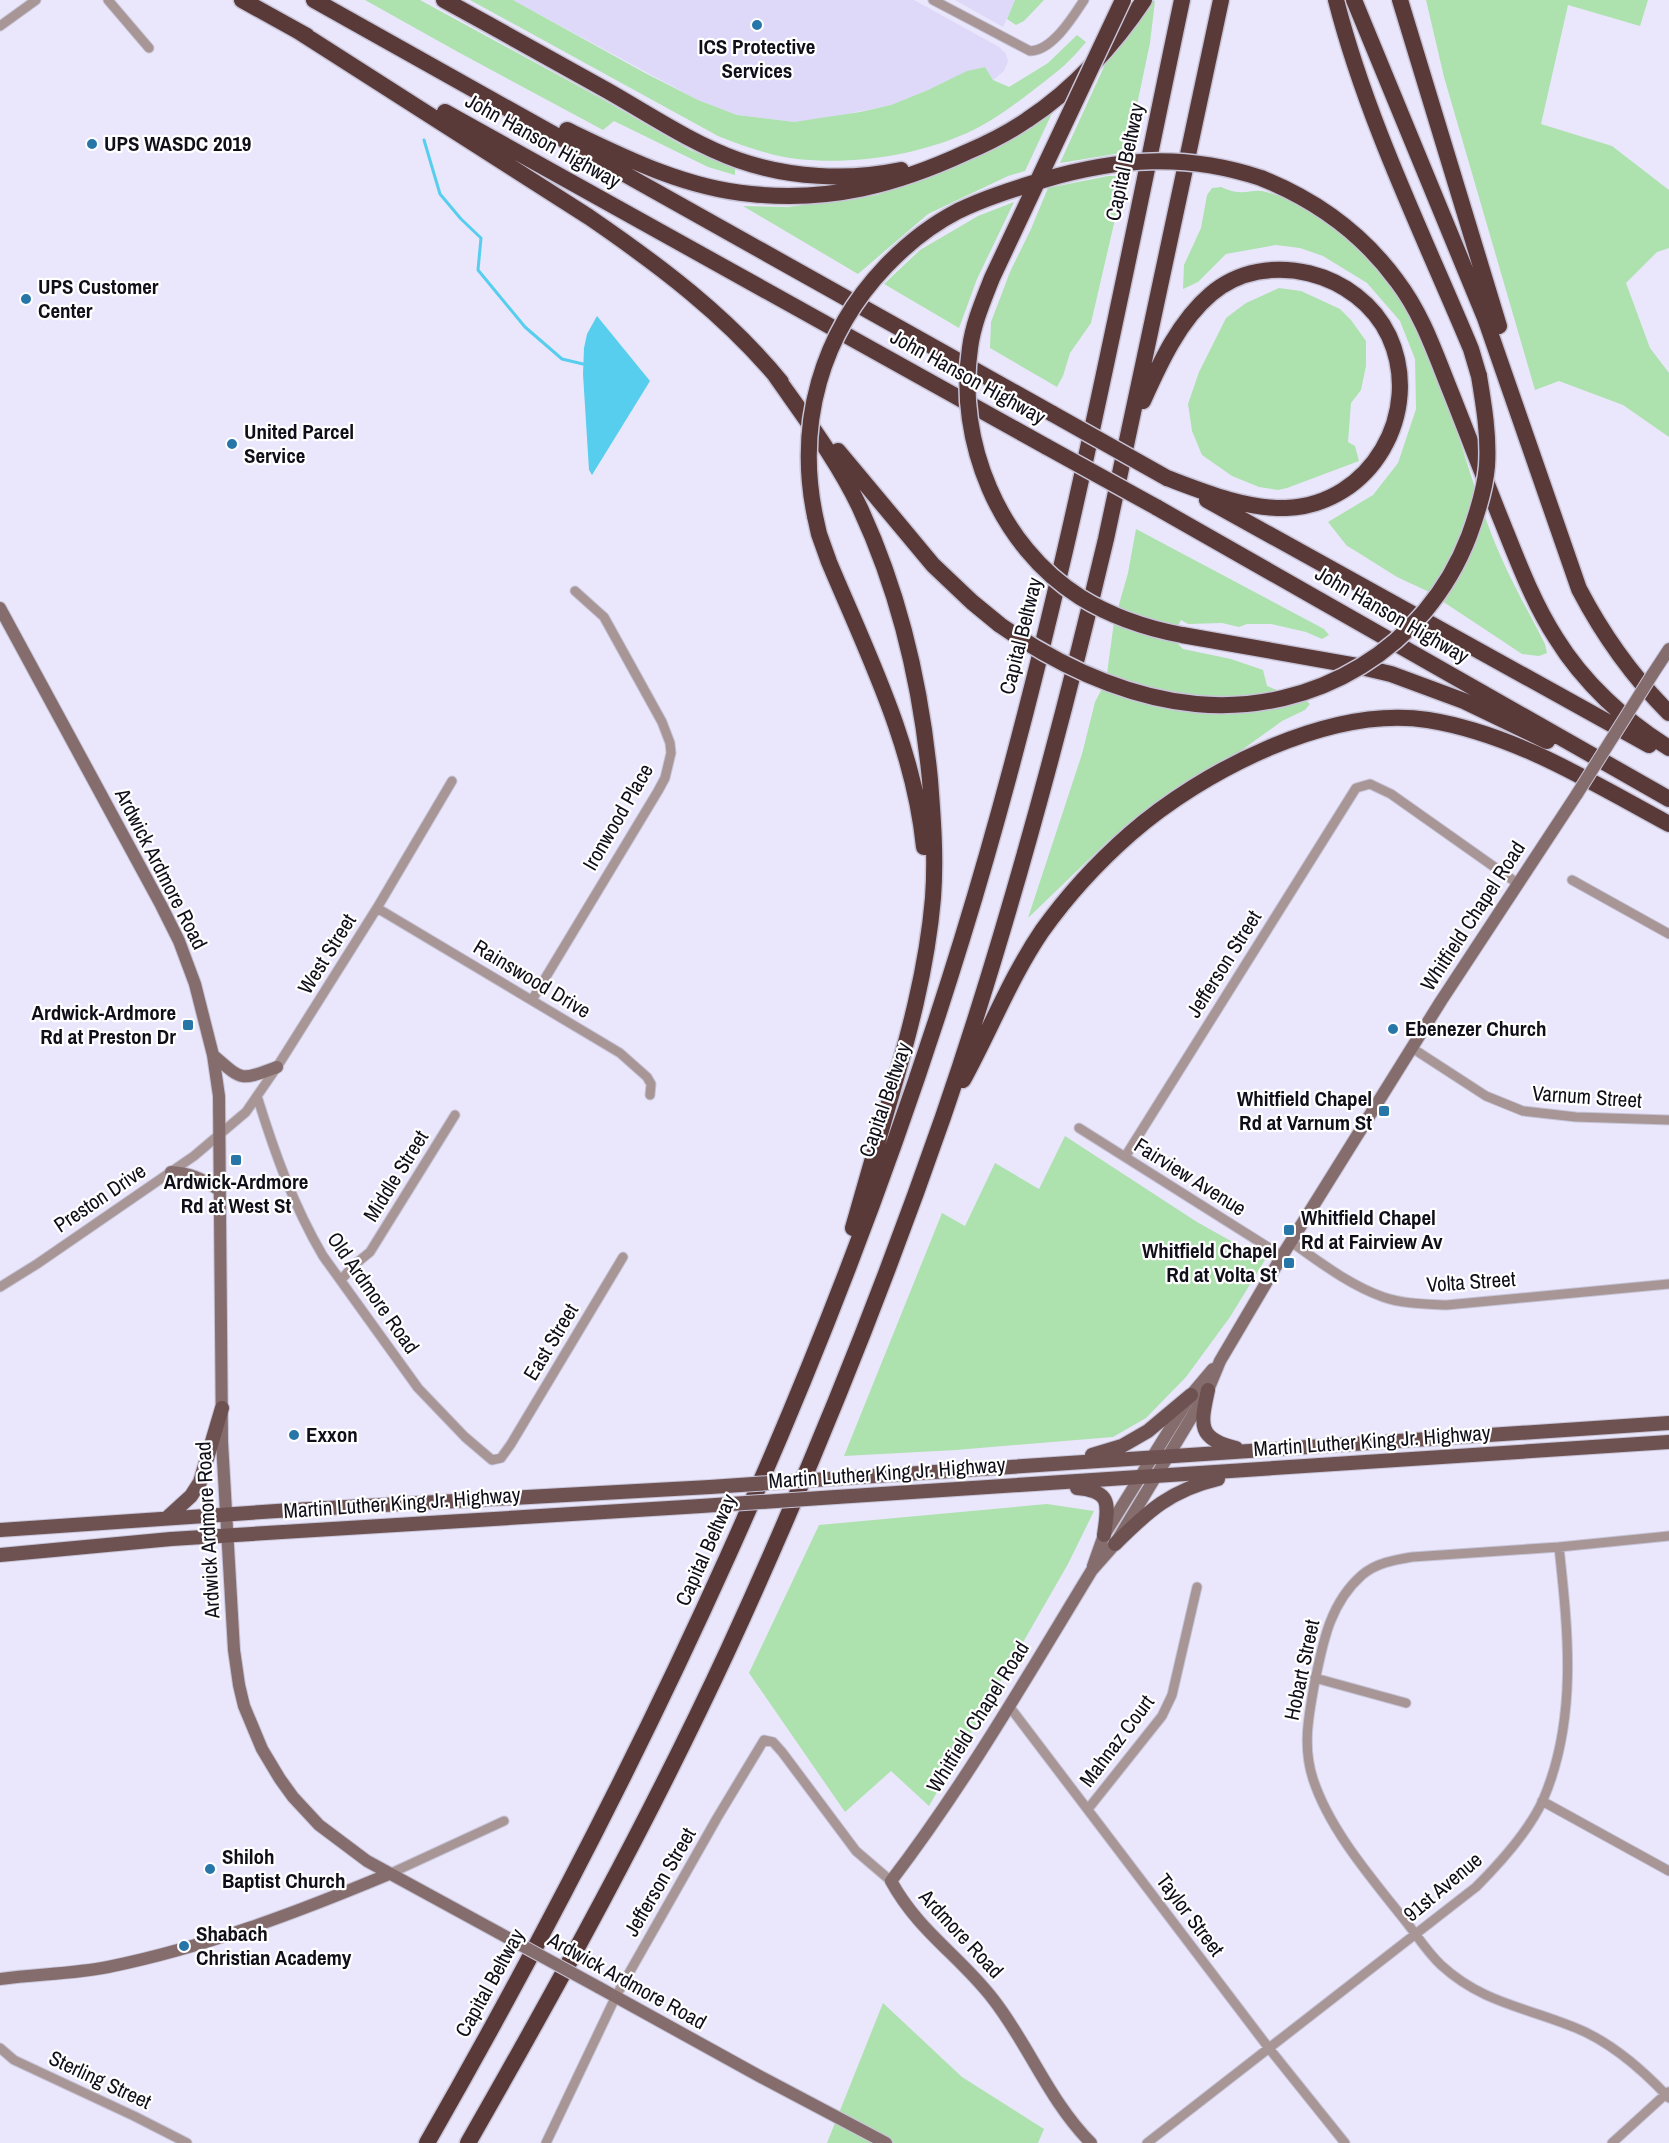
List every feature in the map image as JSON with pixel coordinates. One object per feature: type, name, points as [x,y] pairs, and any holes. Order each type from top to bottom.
[{"type":"highway","name":"John Hanson Highway","points":[[242,0],[1156,507],[1669,800]]},
{"type":"highway","name":"John Hanson Highway","points":[[314,0],[1167,478],[1669,756]]},
{"type":"highway","points":[[444,0],[713,149],[763,167],[815,176],[869,175],[897,171],[971,150]]},
{"type":"highway","points":[[1123,0],[992,279],[977,316],[970,347],[967,376],[968,409],[974,444],[986,481],[1002,514],[1024,546],[1051,574],[1079,596],[1109,613],[1135,624],[1182,635],[1357,666],[1423,684],[1464,700],[1669,800]]},
{"type":"highway","points":[[407,52],[625,158],[659,172],[723,190],[750,194],[778,196],[842,193],[896,181],[927,171],[998,138],[1028,120],[1089,68],[1125,28],[1144,0]]},
{"type":"highway","name":"Capital Beltway","points":[[427,2143],[556,1910],[644,1736],[732,1549],[846,1276],[926,1053],[994,831],[1033,686],[1069,535],[1182,0]]},
{"type":"highway","points":[[468,2143],[595,1913],[685,1739],[726,1652],[810,1463],[845,1377],[944,1115],[997,946],[1049,767],[1088,615],[1221,0]]},
{"type":"highway","points":[[298,31],[589,217],[674,279],[723,321],[775,375],[933,565],[1000,625],[1048,655],[1095,678],[1143,693],[1196,704],[1227,705],[1286,698],[1318,688],[1347,676],[1371,662],[1392,645],[1436,598],[1451,575],[1463,551],[1482,497],[1486,467],[1485,415],[1479,376],[1471,349],[1374,120],[1349,51],[1336,0]]},
{"type":"highway","points":[[1354,0],[1485,318],[1579,589],[1593,616],[1627,666],[1669,713]]},
{"type":"highway","points":[[1400,0],[1515,381],[1550,509]]},
{"type":"highway","points":[[923,972],[926,861],[915,783],[892,712],[819,534],[808,466],[809,438],[813,401],[825,360],[839,330],[862,293],[899,252],[922,233],[957,212],[992,196],[1069,173],[1103,166],[1131,162],[1191,162],[1231,168],[1261,178],[1294,192],[1336,218],[1379,258],[1398,282],[1427,333],[1530,591],[1556,640],[1591,684],[1614,707],[1669,748]]},
{"type":"highway","points":[[1126,446],[1152,379],[1181,328],[1195,309],[1212,293],[1233,280],[1257,273],[1281,270],[1306,272],[1327,278],[1347,289],[1363,301],[1378,318],[1396,354],[1400,372],[1397,415],[1391,436],[1381,454],[1346,488],[1304,506],[1285,508],[1235,501],[1167,478]]},
{"type":"highway","points":[[775,375],[837,465],[859,507],[884,564],[912,661],[922,712],[933,816],[933,898],[923,972],[897,1076],[809,1367]]},
{"type":"highway","points":[[944,1115],[1025,958],[1062,905],[1083,881],[1131,833],[1188,791],[1254,755],[1291,739],[1320,729],[1392,718],[1454,725],[1526,750],[1573,772],[1669,824]]},
{"type":"main road","points":[[1208,1389],[1202,1418],[1208,1435],[1224,1446],[1247,1450]]},
{"type":"main road","points":[[1046,1464],[1122,1446],[1155,1426],[1191,1395]]},
{"type":"main road","points":[[168,1517],[191,1496],[200,1482],[222,1408]]},
{"type":"main road","name":"Martin Luther King Jr. Highway","points":[[0,1530],[168,1517],[710,1487],[1669,1423]]},
{"type":"main road","name":"Martin Luther King Jr. Highway","points":[[0,1555],[228,1535],[1155,1477],[1669,1442]]},
{"type":"main road","points":[[1110,1539],[1180,1491],[1197,1484],[1260,1469]]},
{"type":"main road","points":[[1045,1484],[1087,1489],[1102,1496],[1108,1510],[1110,1539]]},
{"type":"street","points":[[0,26],[36,0]]},
{"type":"street","points":[[108,0],[149,48]]},
{"type":"street","points":[[933,0],[1030,51],[1041,49],[1053,40],[1084,0]]},
{"type":"street","name":"Ironwood Place","points":[[532,1000],[658,791],[665,778],[671,753],[670,742],[662,722],[604,617],[575,591]]},
{"type":"street","name":"Ardwick Ardmore Road","points":[[0,608],[164,911],[195,984],[213,1055],[219,1096],[222,1408],[232,1630],[239,1685],[249,1720],[262,1749],[293,1797],[319,1825],[389,1874],[616,1996],[760,2077],[886,2143]]},
{"type":"street","name":"Whitfield Chapel Road","points":[[1110,1539],[1168,1457],[1208,1389],[1220,1361],[1282,1256],[1517,883],[1577,794],[1669,648]]},
{"type":"street","name":"West Street","points":[[218,1136],[246,1112],[277,1067],[377,908],[453,781]]},
{"type":"street","name":"Jefferson Street","points":[[1125,1157],[1353,790],[1370,784],[1385,790],[1517,883]]},
{"type":"street","points":[[1572,880],[1669,934]]},
{"type":"street","name":"Rainswood Drive","points":[[377,908],[626,1057],[640,1069],[651,1084],[650,1095]]},
{"type":"street","name":"Varnum Street","points":[[1412,1048],[1486,1096],[1523,1111],[1576,1117],[1669,1120]]},
{"type":"street","points":[[213,1055],[234,1074],[247,1078],[277,1067]]},
{"type":"street","name":"Old Ardmore Road","points":[[257,1096],[284,1178],[323,1256],[418,1388],[465,1437],[492,1460],[501,1458],[511,1444]]},
{"type":"street","name":"Middle Street","points":[[341,1280],[370,1252],[455,1115]]},
{"type":"street","name":"Fairview Avenue","points":[[1079,1128],[1282,1256]]},
{"type":"street","name":"Preston Drive","points":[[0,1287],[171,1172],[218,1136]]},
{"type":"street","points":[[171,1172],[187,1173],[204,1179],[219,1190]]},
{"type":"street","name":"Volta Street","points":[[1291,1242],[1360,1287],[1384,1297],[1412,1303],[1447,1305],[1669,1284]]},
{"type":"street","name":"East Street","points":[[511,1444],[623,1257]]},
{"type":"street","name":"Whitfield Chapel Road","points":[[891,1881],[947,1803],[1009,1706],[1110,1539],[1139,1478],[1191,1395],[1220,1361]]},
{"type":"street","name":"Hobart Street","points":[[1668,2094],[1605,2043],[1580,2030],[1502,2003],[1463,1982],[1440,1964],[1337,1829],[1316,1786],[1309,1765],[1306,1735],[1322,1647],[1333,1612],[1346,1592],[1368,1570],[1412,1557],[1669,1536]]},
{"type":"street","name":"91st Avenue","points":[[1147,2143],[1476,1887],[1515,1843],[1542,1801],[1558,1755],[1568,1697],[1568,1657],[1559,1546]]},
{"type":"street","name":"Mahnaz Court","points":[[1088,1809],[1162,1716],[1172,1695],[1197,1587]]},
{"type":"street","points":[[1316,1678],[1406,1703]]},
{"type":"street","name":"Taylor Street","points":[[1009,1706],[1268,2047],[1345,2143]]},
{"type":"street","name":"Jefferson Street","points":[[546,2143],[616,1996],[764,1740]]},
{"type":"street","name":"Ardmore Road","points":[[764,1740],[777,1745],[855,1851],[891,1881],[915,1918],[993,1998],[1008,2019],[1053,2096],[1091,2143]]},
{"type":"street","points":[[1542,1801],[1669,1871]]},
{"type":"street","points":[[0,1979],[91,1970],[173,1951],[263,1924],[389,1874],[504,1821]]},
{"type":"street","name":"Sterling Street","points":[[0,2048],[15,2060],[187,2143]]},
{"type":"street","points":[[1612,2143],[1668,2094]]},
{"type":"shaded area","points":[[513,0],[914,0],[999,47],[1006,54],[1008,61],[1004,71],[993,80],[985,67],[968,71],[891,105],[826,118],[794,122],[737,115],[698,100]]},
{"type":"shaded area","points":[[955,0],[1015,0],[1003,27]]},
{"type":"green space","points":[[365,0],[420,0],[604,100],[690,150],[735,168],[735,175],[708,167],[614,121],[603,130]]},
{"type":"green space","points":[[470,0],[513,0],[698,100],[737,115],[794,122],[891,105],[967,71],[985,67],[993,80],[1009,87],[1048,63],[1077,35],[1086,42],[1062,67],[1011,107],[967,133],[905,153],[862,159],[818,161],[777,156],[718,136]]},
{"type":"green space","points":[[1015,0],[1044,0],[1024,21],[1016,25],[1007,19]]},
{"type":"green space","points":[[1152,0],[1155,1],[1150,43],[1127,152],[1060,163],[1113,47]]},
{"type":"green space","points":[[1426,0],[1648,0],[1640,26],[1568,5],[1541,124],[1612,146],[1669,190],[1669,248],[1657,252],[1626,283],[1650,348],[1669,373],[1669,437],[1623,405],[1559,381],[1535,390],[1444,77]]},
{"type":"green space","points":[[1054,109],[1025,171],[1008,176],[928,214],[858,274],[743,206],[788,207],[877,195],[925,176]]},
{"type":"green space","points":[[1108,176],[1125,176],[1091,323],[1070,353],[1057,387],[990,348],[991,322],[1010,272],[1048,188]]},
{"type":"green space","points":[[1221,187],[1236,192],[1268,193],[1287,199],[1317,214],[1332,223],[1364,251],[1391,284],[1413,321],[1431,360],[1494,541],[1545,644],[1547,653],[1539,656],[1522,654],[1427,591],[1397,577],[1347,546],[1328,522],[1373,495],[1398,463],[1416,409],[1415,359],[1400,321],[1367,283],[1323,256],[1300,248],[1276,245],[1226,254],[1198,282],[1183,289],[1184,265],[1201,228],[1207,195],[1212,188]]},
{"type":"green space","points":[[1014,202],[977,279],[959,328],[884,284],[920,250],[978,216]]},
{"type":"green space","points":[[1279,288],[1301,291],[1340,309],[1366,341],[1366,366],[1361,390],[1351,403],[1348,442],[1355,446],[1359,461],[1278,490],[1259,487],[1232,476],[1202,455],[1192,431],[1188,404],[1199,372],[1226,318],[1246,303]]},
{"type":"green space","points":[[1136,529],[1324,629],[1329,635],[1322,639],[1306,632],[1271,624],[1247,624],[1239,627],[1222,623],[1188,624],[1181,620],[1177,628],[1177,643],[1183,649],[1231,659],[1263,670],[1267,686],[1282,692],[1298,693],[1310,704],[1305,710],[1282,721],[1235,755],[1207,770],[1109,840],[1028,918],[1082,754],[1095,702],[1106,681],[1114,622],[1128,573]]},
{"type":"green space","points":[[1065,1136],[1197,1222],[1265,1260],[1230,1317],[1186,1377],[1146,1418],[1113,1437],[956,1450],[844,1456],[942,1213],[965,1226],[995,1163],[1039,1189]]},
{"type":"green space","points":[[1047,1504],[1094,1511],[1068,1564],[929,1806],[891,1771],[845,1812],[749,1673],[819,1525]]},
{"type":"green space","points":[[883,2003],[962,2077],[1044,2129],[1038,2143],[827,2143]]},
{"type":"water","points":[[597,316],[650,381],[592,475],[589,470],[583,374],[587,334]]},
{"type":"waterway","points":[[424,140],[440,194],[481,238],[478,270],[525,327],[562,359],[583,364]]},
{"type":"place","name":"ICS Protective Services","points":[[757,25]]},
{"type":"place","name":"UPS WASDC 2019","points":[[92,144]]},
{"type":"place","name":"UPS Customer Center","points":[[26,299]]},
{"type":"place","name":"United Parcel Service","points":[[232,444]]},
{"type":"place","name":"Ardwick-Ardmore Rd at Preston Dr","points":[[188,1025]]},
{"type":"place","name":"Ebenezer Church","points":[[1393,1029]]},
{"type":"place","name":"Whitfield Chapel Rd at Varnum St","points":[[1384,1111]]},
{"type":"place","name":"Ardwick-Ardmore Rd at West St","points":[[236,1160]]},
{"type":"place","name":"Whitfield Chapel Rd at Fairview Av","points":[[1289,1230]]},
{"type":"place","name":"Whitfield Chapel Rd at Volta St","points":[[1289,1263]]},
{"type":"place","name":"Exxon","points":[[294,1435]]},
{"type":"place","name":"Shiloh Baptist Church","points":[[210,1869]]},
{"type":"place","name":"Shabach Christian Academy","points":[[184,1946]]}]
